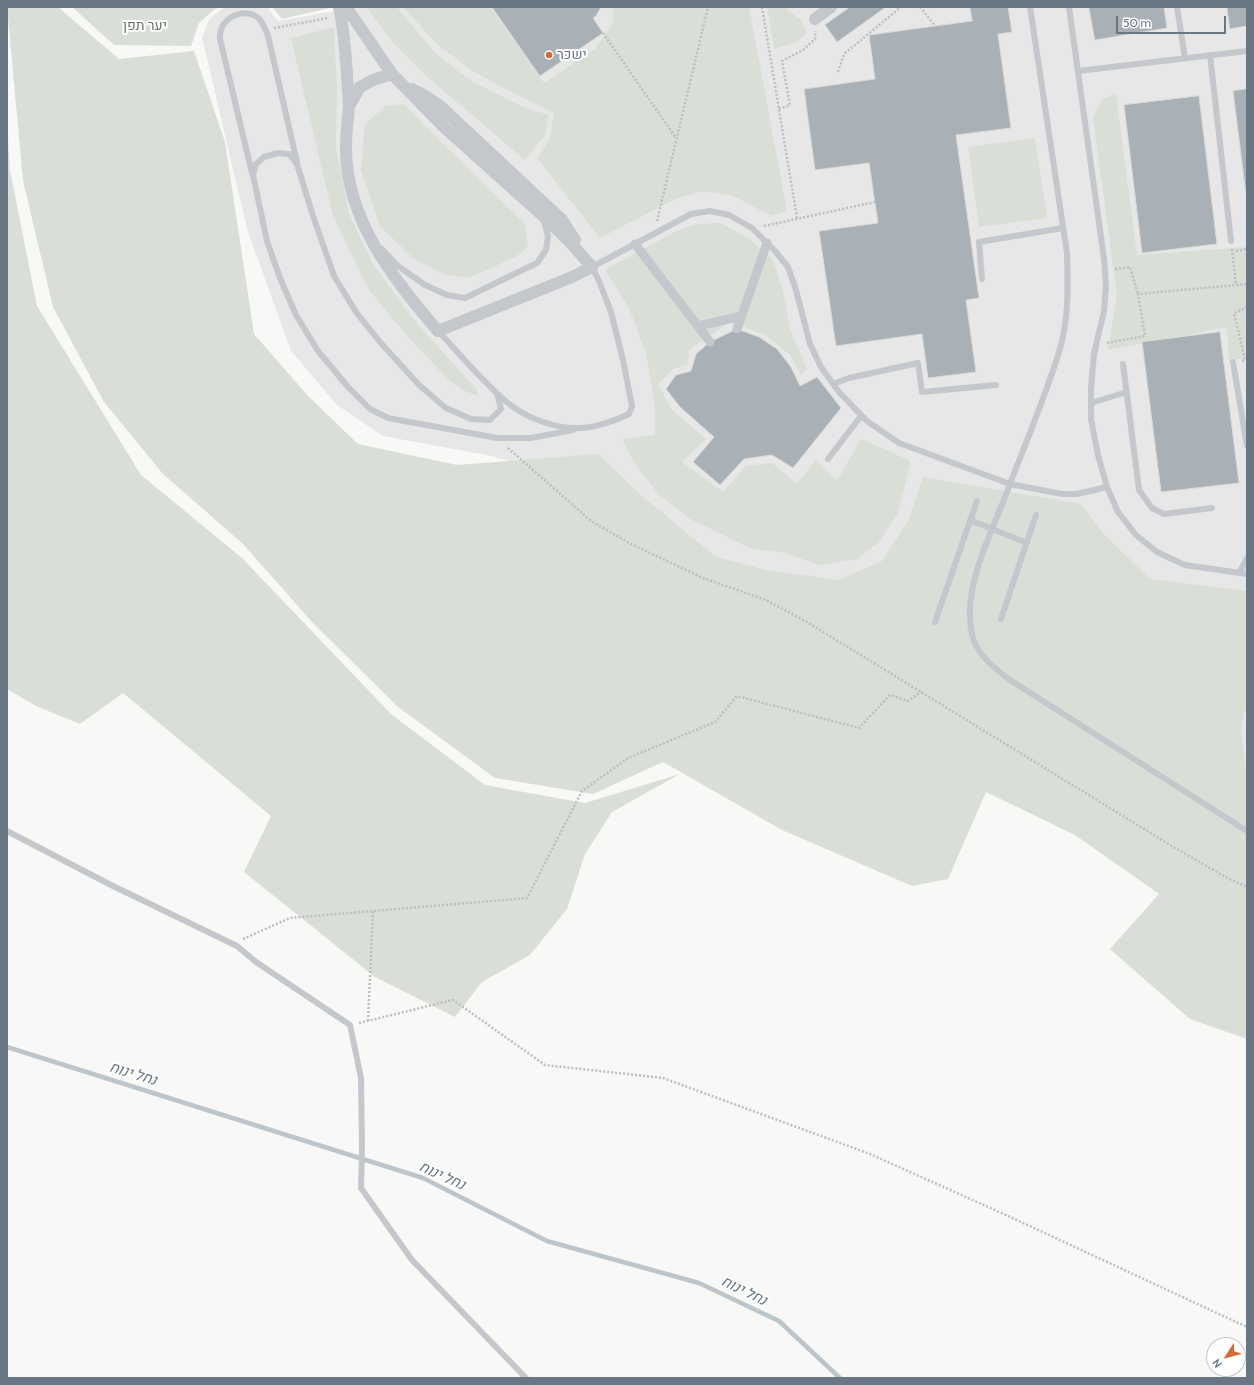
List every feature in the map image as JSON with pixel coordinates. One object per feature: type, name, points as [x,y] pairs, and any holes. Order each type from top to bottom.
[{"type":"street","points":[[815,19],[831,7]]},
{"type":"street","points":[[342,10],[392,74],[444,128],[541,214],[569,241],[592,267]]},
{"type":"street","points":[[342,10],[349,106],[346,146],[348,174],[355,202],[365,229],[377,251],[413,303],[438,331],[572,277],[592,267]]},
{"type":"street","points":[[349,106],[360,87],[373,80],[392,74]]},
{"type":"street","points":[[402,84],[424,95],[440,107],[562,220],[592,267]]},
{"type":"street","points":[[737,329],[767,242]]},
{"type":"street","points":[[635,244],[710,342]]},
{"type":"street","points":[[698,326],[742,316]]},
{"type":"lane","points":[[1030,7],[1067,253],[1067,316],[1060,351],[974,578],[970,617],[972,635],[980,652],[992,667],[1010,680],[1247,831]]},
{"type":"lane","points":[[1069,7],[1105,270],[1106,286],[1104,311],[1096,346],[1091,388],[1091,419],[1098,455],[1107,487],[1118,512],[1136,535],[1157,552],[1185,565],[1247,574]]},
{"type":"lane","points":[[1177,7],[1185,58]]},
{"type":"lane","points":[[497,393],[501,409],[490,420],[471,419],[446,408],[424,389],[380,342],[356,312],[334,276],[313,216],[297,164],[266,29],[257,17],[250,14],[242,13],[233,15],[225,21],[221,29],[220,39],[253,175],[267,241],[280,278],[296,315],[318,351],[348,387],[370,409],[388,418],[497,438],[531,438],[613,421],[629,414],[632,406],[623,360],[611,312],[592,267],[691,214],[710,211],[729,215],[752,228],[775,250],[788,268],[796,290],[810,344],[821,367],[839,392],[867,421],[899,443],[1010,484],[1062,494],[1077,494],[1107,487]]},
{"type":"lane","points":[[1078,71],[1247,51]]},
{"type":"lane","points":[[1210,55],[1232,241]]},
{"type":"lane","points":[[253,175],[256,164],[264,157],[278,153],[289,154],[297,164]]},
{"type":"lane","points":[[370,239],[398,266],[425,285],[447,295],[465,298],[537,263],[546,250],[548,236],[541,214]]},
{"type":"lane","points":[[982,279],[979,242],[1063,228]]},
{"type":"lane","points":[[438,331],[508,404],[534,419],[554,425],[579,428]]},
{"type":"lane","points":[[833,384],[849,378],[918,362],[922,392],[996,384]]},
{"type":"lane","points":[[1233,362],[1247,446]]},
{"type":"lane","points":[[1123,364],[1139,490],[1152,508],[1164,514],[1212,508]]},
{"type":"lane","points":[[1091,403],[1127,392]]},
{"type":"lane","points":[[828,459],[861,416]]},
{"type":"lane","points":[[935,622],[977,501]]},
{"type":"lane","points":[[1001,619],[1036,515]]},
{"type":"lane","points":[[970,520],[1027,543]]},
{"type":"lane","points":[[1239,573],[1247,558]]},
{"type":"lane","points":[[7,831],[111,885],[238,946],[256,962],[350,1026],[361,1078],[361,1188],[412,1260],[526,1378]]},
{"type":"path","points":[[654,233],[708,7]]},
{"type":"path","points":[[762,7],[797,218]]},
{"type":"path","points":[[838,72],[844,54],[901,7]]},
{"type":"path","points":[[920,7],[935,26]]},
{"type":"path","points":[[266,29],[342,10]]},
{"type":"path","points":[[779,109],[790,105],[782,60],[804,50],[815,39],[815,19]]},
{"type":"path","points":[[603,33],[677,138]]},
{"type":"path","points":[[752,228],[875,202]]},
{"type":"path","points":[[1232,241],[1236,285]]},
{"type":"path","points":[[1233,251],[1247,249]]},
{"type":"path","points":[[1096,346],[1145,336],[1138,294],[1130,267],[1105,270]]},
{"type":"path","points":[[1138,294],[1247,284]]},
{"type":"path","points":[[1233,362],[1245,360],[1234,313],[1247,307]]},
{"type":"path","points":[[497,438],[591,521],[632,544],[703,578],[766,600],[794,614],[1176,848],[1229,879],[1247,887]]},
{"type":"path","points":[[238,946],[241,940],[290,918],[527,898],[582,791],[628,758],[715,722],[737,696],[859,728],[890,696],[908,701],[921,692]]},
{"type":"path","points":[[368,1021],[373,911]]},
{"type":"path","points":[[350,1026],[453,1000],[545,1065],[663,1078],[870,1154],[1013,1218],[1247,1327]]},
{"type":"shaded area","points":[[225,7],[267,7],[278,21],[334,11],[333,7],[1247,7],[1247,874],[548,473],[492,456],[383,436],[337,405],[291,351],[248,232],[202,37],[210,18]]},
{"type":"green space","points":[[7,7],[58,7],[119,59],[194,51],[225,142],[254,334],[308,396],[358,444],[457,465],[598,454],[642,496],[716,557],[766,570],[838,580],[882,561],[909,520],[923,477],[1081,504],[1102,532],[1150,579],[1247,591],[1247,700],[1241,728],[1247,780],[1247,1039],[1190,1019],[1110,949],[1159,894],[1075,835],[986,792],[948,879],[912,886],[782,830],[663,762],[593,794],[495,778],[398,707],[312,622],[243,544],[163,474],[104,402],[53,307],[23,181]]},
{"type":"green space","name":"יער תפן","points":[[72,7],[217,7],[199,23],[191,46],[114,45]]},
{"type":"green space","points":[[272,7],[330,7],[330,8],[282,19]]},
{"type":"green space","points":[[367,7],[397,7],[434,52],[471,81],[523,107],[549,115],[545,135],[525,160],[425,75],[392,42]]},
{"type":"green space","points":[[403,7],[490,7],[544,83],[595,49],[613,23],[613,7],[749,7],[787,211],[772,216],[733,196],[704,191],[675,199],[600,238],[537,158],[550,139],[554,113],[503,88],[471,70],[436,43]]},
{"type":"green space","points":[[767,7],[785,7],[802,21],[807,33],[794,43],[774,49]]},
{"type":"green space","points":[[334,27],[337,88],[336,148],[349,214],[373,264],[413,319],[476,389],[478,396],[463,390],[448,379],[409,338],[369,290],[333,216],[291,38]]},
{"type":"green space","points":[[1116,94],[1137,255],[1247,247],[1247,357],[1229,361],[1227,327],[1108,350],[1117,295],[1093,118],[1102,99]]},
{"type":"green space","points":[[404,104],[525,224],[528,246],[517,256],[468,278],[443,274],[414,259],[380,226],[361,170],[365,124],[386,106]]},
{"type":"green space","points":[[7,122],[10,170],[37,306],[141,475],[242,558],[391,714],[485,785],[585,803],[680,774],[612,812],[585,854],[567,909],[530,955],[482,982],[455,1017],[375,977],[244,872],[271,816],[123,693],[80,724],[36,706],[7,689]]},
{"type":"green space","points":[[1035,138],[1047,218],[979,227],[968,147]]},
{"type":"green space","points":[[721,223],[748,238],[773,260],[783,291],[790,329],[807,369],[801,375],[790,355],[766,335],[730,322],[690,349],[687,365],[673,369],[658,384],[672,410],[706,439],[682,462],[723,492],[746,466],[772,463],[797,484],[816,460],[837,481],[861,439],[911,461],[898,513],[878,543],[857,559],[819,565],[785,553],[750,548],[692,520],[659,495],[634,462],[622,439],[655,435],[655,408],[646,353],[629,308],[605,270],[680,229],[699,224]]},
{"type":"building","name":"ישכר","points":[[492,7],[601,7],[596,16],[593,18],[603,33],[540,76]]},
{"type":"building","points":[[850,7],[886,7],[837,42],[825,25]]},
{"type":"building","points":[[970,7],[1008,7],[1012,32],[998,34],[1011,128],[956,135],[979,298],[966,300],[976,372],[928,378],[922,334],[836,346],[819,231],[878,223],[869,163],[815,170],[804,89],[875,79],[869,35],[972,21]]},
{"type":"building","points":[[1089,7],[1164,7],[1167,28],[1095,40]]},
{"type":"building","points":[[1227,7],[1247,7],[1247,26],[1230,29]]},
{"type":"building","points":[[1247,89],[1247,203],[1233,91]]},
{"type":"building","points":[[1199,96],[1217,244],[1142,253],[1124,105]]},
{"type":"building","points":[[737,329],[759,337],[777,349],[791,367],[800,386],[817,377],[841,408],[793,468],[772,455],[744,459],[720,485],[693,462],[714,437],[680,407],[666,389],[676,375],[691,371],[696,354],[710,342]]},
{"type":"building","points":[[1220,332],[1239,483],[1161,492],[1142,342]]},
{"type":"waterway","name":"נחל ינוח","points":[[7,1047],[423,1178],[547,1241],[699,1283],[779,1321],[840,1378]]},
{"type":"place","name":"ישכר","points":[[549,55]]}]
